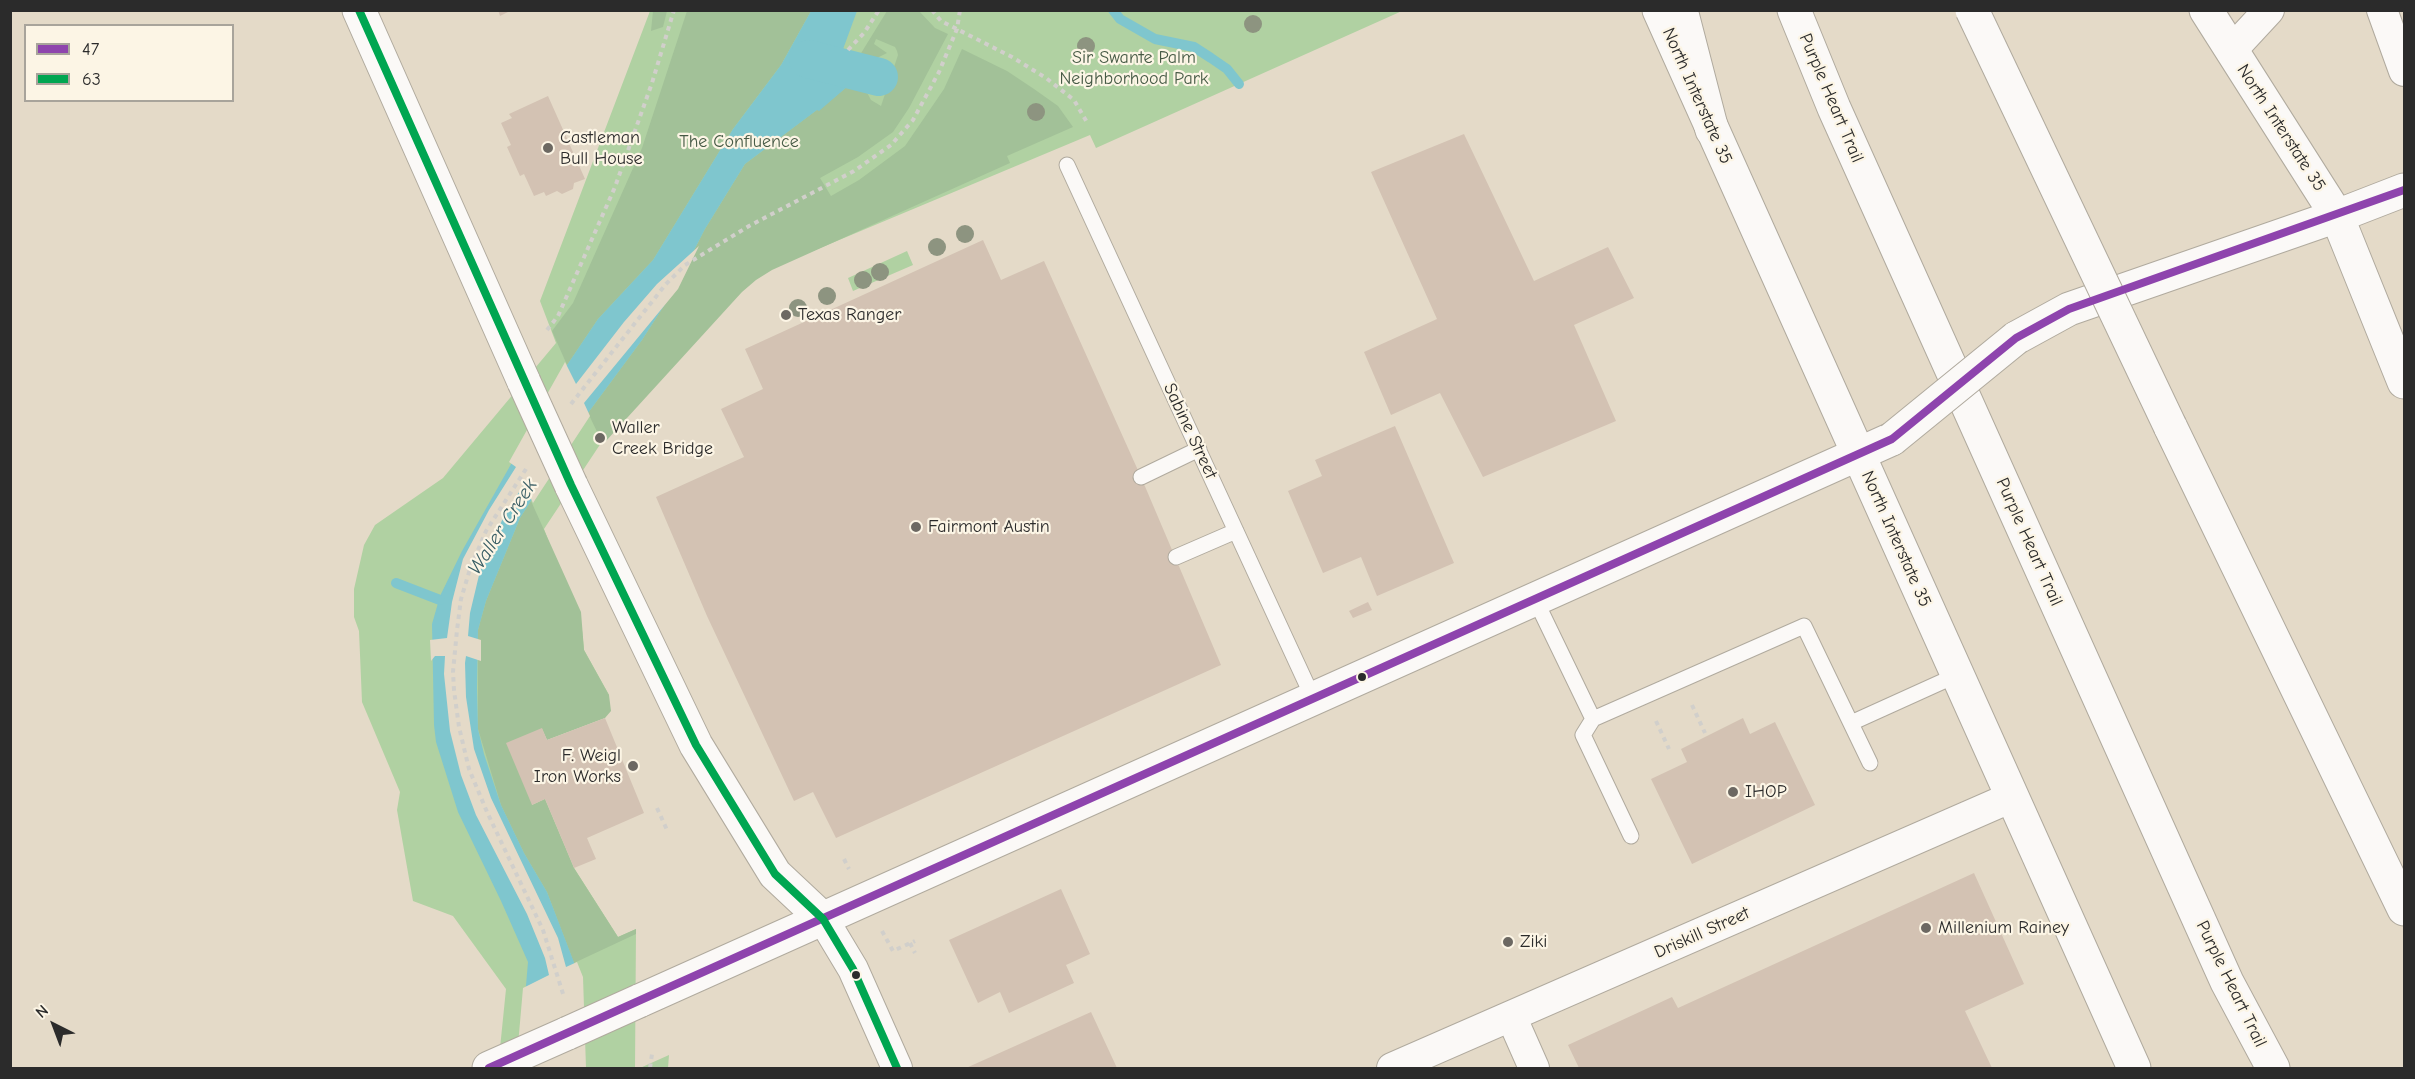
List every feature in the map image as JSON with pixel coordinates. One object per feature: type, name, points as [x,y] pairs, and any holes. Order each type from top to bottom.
[{"type":"main road","points":[[359,10],[571,485],[696,745],[775,874],[823,919]]},
{"type":"main road","name":"North Interstate 35","points":[[1659,10],[2134,1068]]},
{"type":"main road","points":[[1682,10],[1712,130]]},
{"type":"main road","name":"Purple Heart Trail","points":[[1794,10],[1834,108],[2217,960],[2273,1068]]},
{"type":"main road","points":[[1972,10],[2404,909]]},
{"type":"main road","name":"North Interstate 35","points":[[2206,10],[2337,216],[2404,382]]},
{"type":"main road","points":[[494,1066],[1892,439],[2016,338],[2069,309],[2337,216],[2404,190]]},
{"type":"street","points":[[2230,51],[2269,10]]},
{"type":"street","points":[[2382,10],[2404,71]]},
{"type":"street","name":"Driskill Street","points":[[1392,1068],[2012,798]]},
{"type":"street","points":[[823,919],[853,969],[897,1068]]},
{"type":"street","points":[[1511,1016],[1534,1068]]},
{"type":"lane","name":"Sabine Street","points":[[1067,165],[1313,698]]},
{"type":"lane","points":[[1142,477],[1199,449]]},
{"type":"lane","points":[[1176,557],[1236,531]]},
{"type":"lane","points":[[1535,599],[1593,720]]},
{"type":"lane","points":[[1630,836],[1583,735],[1593,720],[1804,626],[1870,763]]},
{"type":"lane","points":[[1851,723],[1957,675]]},
{"type":"path","points":[[548,330],[558,316],[615,187],[652,83],[674,10]]},
{"type":"path","points":[[848,51],[879,10]]},
{"type":"path","points":[[932,10],[941,21],[1012,57],[1046,78],[1074,100],[1088,124]]},
{"type":"path","points":[[825,187],[854,171],[891,145],[913,120],[939,72],[957,29],[960,10]]},
{"type":"path","points":[[1690,701],[1705,733]]},
{"type":"path","points":[[1654,717],[1668,749]]},
{"type":"path","points":[[657,808],[667,830]]},
{"type":"path","points":[[893,951],[915,941]]},
{"type":"path","points":[[910,943],[915,953]]},
{"type":"path","points":[[650,1068],[652,1054]]},
{"type":"green space","name":"The Confluence","points":[[650,11],[1402,11],[1096,148],[1090,135],[758,274],[603,440],[544,529],[582,630],[584,650],[609,695],[542,728],[532,805],[545,799],[574,868],[618,937],[636,929],[635,1068],[498,1068],[506,989],[453,916],[413,901],[397,810],[400,792],[362,702],[359,631],[354,617],[354,589],[364,545],[375,525],[443,478],[556,343],[540,301]]},
{"type":"green space","points":[[653,11],[667,11],[663,27],[651,31]]},
{"type":"green space","points":[[687,11],[811,11],[781,65],[733,129],[653,260],[598,319],[567,365],[552,331],[573,303],[642,148]]},
{"type":"green space","points":[[887,11],[919,11],[935,28],[948,34],[909,108],[893,132],[858,157],[820,178],[831,196],[859,180],[905,146],[944,89],[962,49],[1007,71],[1034,89],[1058,106],[1073,127],[1007,156],[1010,163],[772,270],[756,280],[742,292],[606,441],[602,442],[588,413],[642,340],[671,295],[705,229],[745,164],[819,110],[855,80],[864,87],[871,100],[881,106],[898,55],[895,47],[876,39],[874,44],[887,53],[871,61],[855,63]]},
{"type":"green space","points":[[907,251],[913,265],[853,291],[848,278]]},
{"type":"green space","points":[[531,501],[581,612],[584,650],[609,695],[611,711],[605,718],[547,740],[542,729],[532,805],[545,799],[574,868],[618,937],[636,929],[636,934],[574,963],[547,892],[524,853],[501,805],[478,729],[478,630],[486,601],[520,518]]},
{"type":"green space","points":[[669,1055],[668,1068],[640,1068]]},
{"type":"water","name":"Waller Creek","points":[[811,11],[857,11],[842,52],[855,63],[855,80],[819,111],[817,110],[745,164],[705,229],[671,295],[642,340],[588,413],[520,518],[486,601],[478,630],[477,688],[478,729],[484,754],[501,805],[524,853],[547,892],[580,978],[519,1068],[528,962],[458,812],[436,742],[432,624],[440,596],[462,551],[567,365],[598,319],[653,260],[733,129],[781,65]]},
{"type":"pier","points":[[699,246],[678,289],[584,403],[590,416],[533,503],[524,484],[503,518],[480,571],[470,613],[468,636],[481,640],[481,661],[466,656],[465,663],[466,697],[474,749],[491,798],[558,938],[566,967],[577,962],[583,977],[586,1068],[516,1068],[523,988],[549,975],[545,958],[527,914],[476,815],[461,775],[450,731],[444,674],[445,656],[435,656],[431,661],[430,640],[447,638],[452,602],[463,559],[489,510],[516,467],[509,462],[565,362],[576,384],[657,284]]},
{"type":"building","points":[[498,10],[512,10],[500,16]]},
{"type":"building","name":"Castleman Bull House","points":[[548,96],[585,179],[574,183],[573,189],[562,194],[557,191],[546,196],[544,192],[534,196],[524,174],[520,176],[507,147],[511,145],[501,123],[512,118],[509,114]]},
{"type":"building","points":[[1464,134],[1534,281],[1608,247],[1634,298],[1574,325],[1616,421],[1483,477],[1440,393],[1391,415],[1364,352],[1437,319],[1371,172]]},
{"type":"building","name":"Fairmont Austin","points":[[983,240],[1001,280],[1044,261],[1141,477],[1221,665],[836,838],[813,792],[794,801],[707,616],[656,497],[744,457],[721,409],[763,389],[745,349]]},
{"type":"building","points":[[1395,426],[1454,563],[1377,596],[1361,557],[1323,573],[1288,491],[1322,476],[1315,460]]},
{"type":"building","points":[[1368,602],[1372,610],[1353,618],[1349,611]]},
{"type":"building","points":[[605,718],[644,813],[587,838],[596,859],[574,868],[545,799],[532,805],[506,743],[542,728],[547,740]]},
{"type":"building","name":"IHOP","points":[[1743,718],[1750,734],[1775,722],[1815,805],[1692,864],[1651,779],[1687,762],[1681,749]]},
{"type":"building","name":"Millenium Rainey","points":[[1974,873],[2024,984],[1965,1011],[1992,1068],[1579,1068],[1568,1045],[1672,997],[1678,1008]]},
{"type":"building","points":[[1061,889],[1090,954],[1066,965],[1074,983],[1009,1013],[1000,992],[978,1003],[949,940]]},
{"type":"building","points":[[1091,1012],[1117,1068],[966,1068]]},
{"type":"waterway","points":[[1113,10],[1120,19],[1155,39],[1194,47],[1227,69],[1239,84]]},
{"type":"waterway","points":[[808,59],[879,77]]},
{"type":"waterway","points":[[396,583],[440,600]]},
{"type":"transit line","name":"63","points":[[359,10],[571,485],[696,745],[775,874],[823,919],[853,969],[897,1068]]},
{"type":"transit line","name":"47","points":[[489,1068],[1892,439],[2016,338],[2069,309],[2404,190]]},
{"type":"place","name":"Castleman Bull House","points":[[548,148]]},
{"type":"place","name":"Texas Ranger","points":[[786,315]]},
{"type":"place","name":"Waller Creek Bridge","points":[[600,438]]},
{"type":"place","name":"Fairmont Austin","points":[[916,527]]},
{"type":"place","name":"F. Weigl Iron Works","points":[[633,766]]},
{"type":"place","name":"IHOP","points":[[1733,792]]},
{"type":"place","name":"Millenium Rainey","points":[[1926,928]]},
{"type":"place","name":"Ziki","points":[[1508,942]]},
{"type":"park label","name":"Sir Swante Palm Neighborhood Park","points":[[1134,68]]}]
